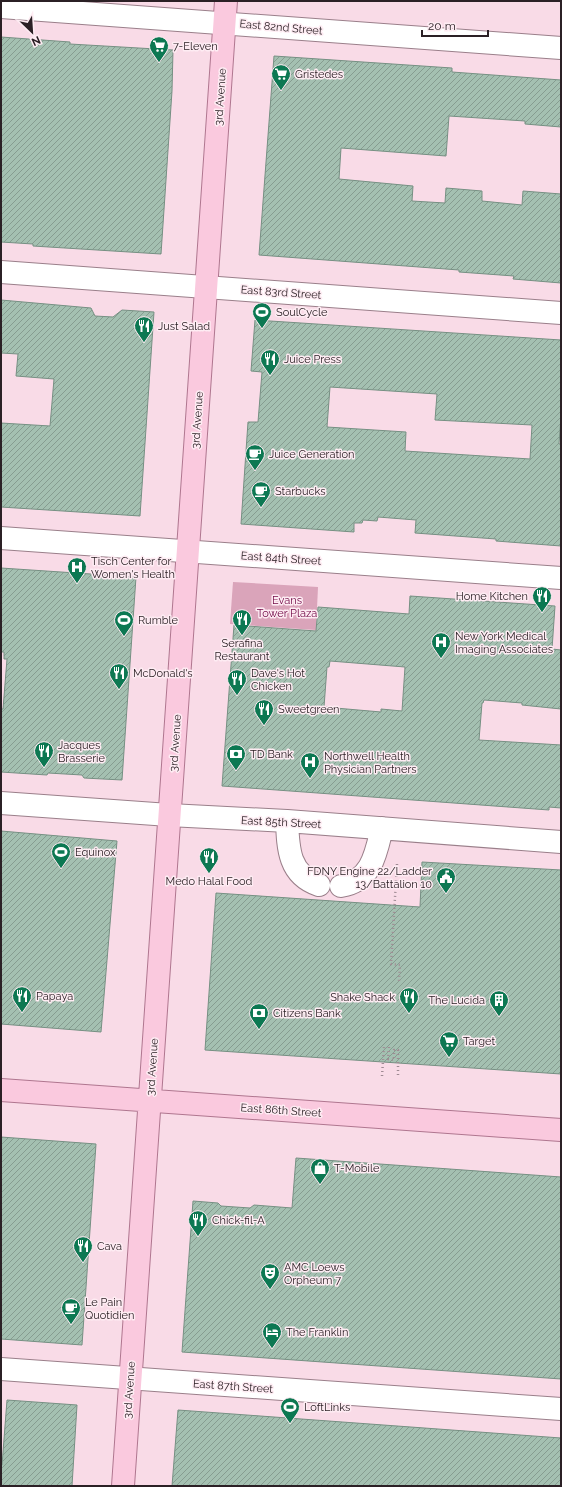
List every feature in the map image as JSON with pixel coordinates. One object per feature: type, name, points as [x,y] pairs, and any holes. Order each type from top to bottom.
[{"type":"main road","name":"3rd Avenue","points":[[123,1486],[169,815],[226,23],[226,1]]},
{"type":"main road","name":"East 86th Street","points":[[1,1090],[561,1130]]},
{"type":"street","name":"East 82nd Street","points":[[1,7],[561,48]]},
{"type":"street","name":"East 83rd Street","points":[[1,272],[561,313]]},
{"type":"street","name":"East 84th Street","points":[[1,538],[561,578]]},
{"type":"street","name":"East 85th Street","points":[[1,803],[169,815],[287,821],[561,842]]},
{"type":"street","points":[[287,821],[290,850],[296,869],[302,877],[319,885]]},
{"type":"street","points":[[341,886],[348,885],[364,876],[375,856],[382,828]]},
{"type":"street","name":"East 87th Street","points":[[1,1369],[561,1409]]},
{"type":"path","points":[[397,858],[391,964],[400,965],[398,981]]},
{"type":"path","points":[[382,1076],[384,1047]]},
{"type":"path","points":[[389,1047],[388,1060],[394,1060],[394,1050],[398,1050],[398,1078]]},
{"type":"green space","name":"Evans Tower Plaza","points":[[233,582],[318,587],[316,630],[230,624]]},
{"type":"building","points":[[1,37],[70,42],[70,44],[173,50],[172,91],[161,254],[33,246],[33,244],[1,242]]},
{"type":"building","points":[[274,56],[452,68],[452,72],[561,80],[561,127],[525,124],[525,121],[449,116],[446,156],[341,148],[339,179],[413,186],[412,201],[445,203],[446,188],[482,191],[482,201],[522,205],[523,191],[561,194],[561,283],[513,279],[514,276],[459,272],[459,270],[259,255]]},
{"type":"building","points":[[1,300],[91,308],[95,316],[113,317],[122,310],[154,312],[140,516],[1,507],[1,423],[50,426],[54,379],[16,376],[18,354],[1,353]]},
{"type":"building","points":[[255,320],[561,340],[561,417],[559,444],[561,444],[561,546],[496,541],[496,539],[415,533],[416,520],[378,517],[377,521],[363,520],[362,523],[354,523],[354,532],[241,524],[248,422],[258,422],[262,372],[251,371]],"holes":[[[330,387],[437,394],[435,420],[532,425],[530,459],[405,451],[406,432],[327,427]]]},
{"type":"building","points":[[1,568],[136,577],[122,780],[84,778],[82,775],[48,773],[47,775],[1,772],[1,709],[3,709],[7,659],[4,659],[4,652],[1,652]]},
{"type":"building","points":[[410,596],[555,606],[552,649],[561,650],[561,709],[522,705],[522,703],[484,700],[482,703],[479,740],[561,745],[561,808],[549,807],[549,810],[222,786],[234,625],[316,631],[318,607],[409,614]],"holes":[[[330,661],[405,667],[402,711],[381,709],[381,712],[324,707],[327,667],[329,667]]]},
{"type":"building","points":[[1,831],[117,841],[101,1032],[1,1024]]},
{"type":"building","points":[[422,862],[561,870],[561,1074],[205,1050],[216,893],[420,907]]},
{"type":"building","points":[[1,1137],[96,1144],[82,1345],[1,1339]]},
{"type":"building","points":[[296,1158],[561,1177],[561,1379],[182,1352],[193,1201],[218,1203],[221,1206],[250,1208],[254,1205],[292,1208]]},
{"type":"building","points":[[7,1400],[77,1405],[72,1486],[1,1486],[1,1465]]},
{"type":"building","points":[[178,1410],[561,1438],[561,1486],[172,1486]]},
{"type":"place","name":"7-Eleven","points":[[159,63]]},
{"type":"place","name":"Gristedes","points":[[281,91]]},
{"type":"place","name":"SoulCycle","points":[[262,329]]},
{"type":"place","name":"Just Salad","points":[[144,343]]},
{"type":"place","name":"Juice Press","points":[[270,376]]},
{"type":"place","name":"Juice Generation","points":[[255,471]]},
{"type":"place","name":"Starbucks","points":[[261,508]]},
{"type":"place","name":"Tisch Center for Women's Health","points":[[77,584]]},
{"type":"place","name":"Home Kitchen","points":[[542,613]]},
{"type":"place","name":"Serafina Restaurant","points":[[242,636]]},
{"type":"place","name":"Rumble","points":[[124,637]]},
{"type":"place","name":"New York Medical Imaging Associates","points":[[441,659]]},
{"type":"place","name":"McDonald's","points":[[119,690]]},
{"type":"place","name":"Dave's Hot Chicken","points":[[237,696]]},
{"type":"place","name":"Sweetgreen","points":[[264,726]]},
{"type":"place","name":"Jacques Brasserie","points":[[44,768]]},
{"type":"place","name":"TD Bank","points":[[236,771]]},
{"type":"place","name":"Northwell Health Physician Partners","points":[[310,779]]},
{"type":"place","name":"Equinox","points":[[61,869]]},
{"type":"place","name":"Medo Halal Food","points":[[209,874]]},
{"type":"place","name":"FDNY Engine 22/Ladder 13/Battalion 10","points":[[446,894]]},
{"type":"place","name":"Papaya","points":[[22,1013]]},
{"type":"place","name":"Shake Shack","points":[[409,1014]]},
{"type":"place","name":"The Lucida","points":[[499,1017]]},
{"type":"place","name":"Citizens Bank","points":[[259,1030]]},
{"type":"place","name":"Target","points":[[449,1058]]},
{"type":"place","name":"T-Mobile","points":[[320,1185]]},
{"type":"place","name":"Chick-fil-A","points":[[198,1237]]},
{"type":"place","name":"Cava","points":[[83,1263]]},
{"type":"place","name":"AMC Loews Orpheum 7","points":[[270,1290]]},
{"type":"place","name":"Le Pain Quotidien","points":[[71,1325]]},
{"type":"place","name":"The Franklin","points":[[272,1349]]},
{"type":"place","name":"LoftLinks","points":[[290,1424]]}]
